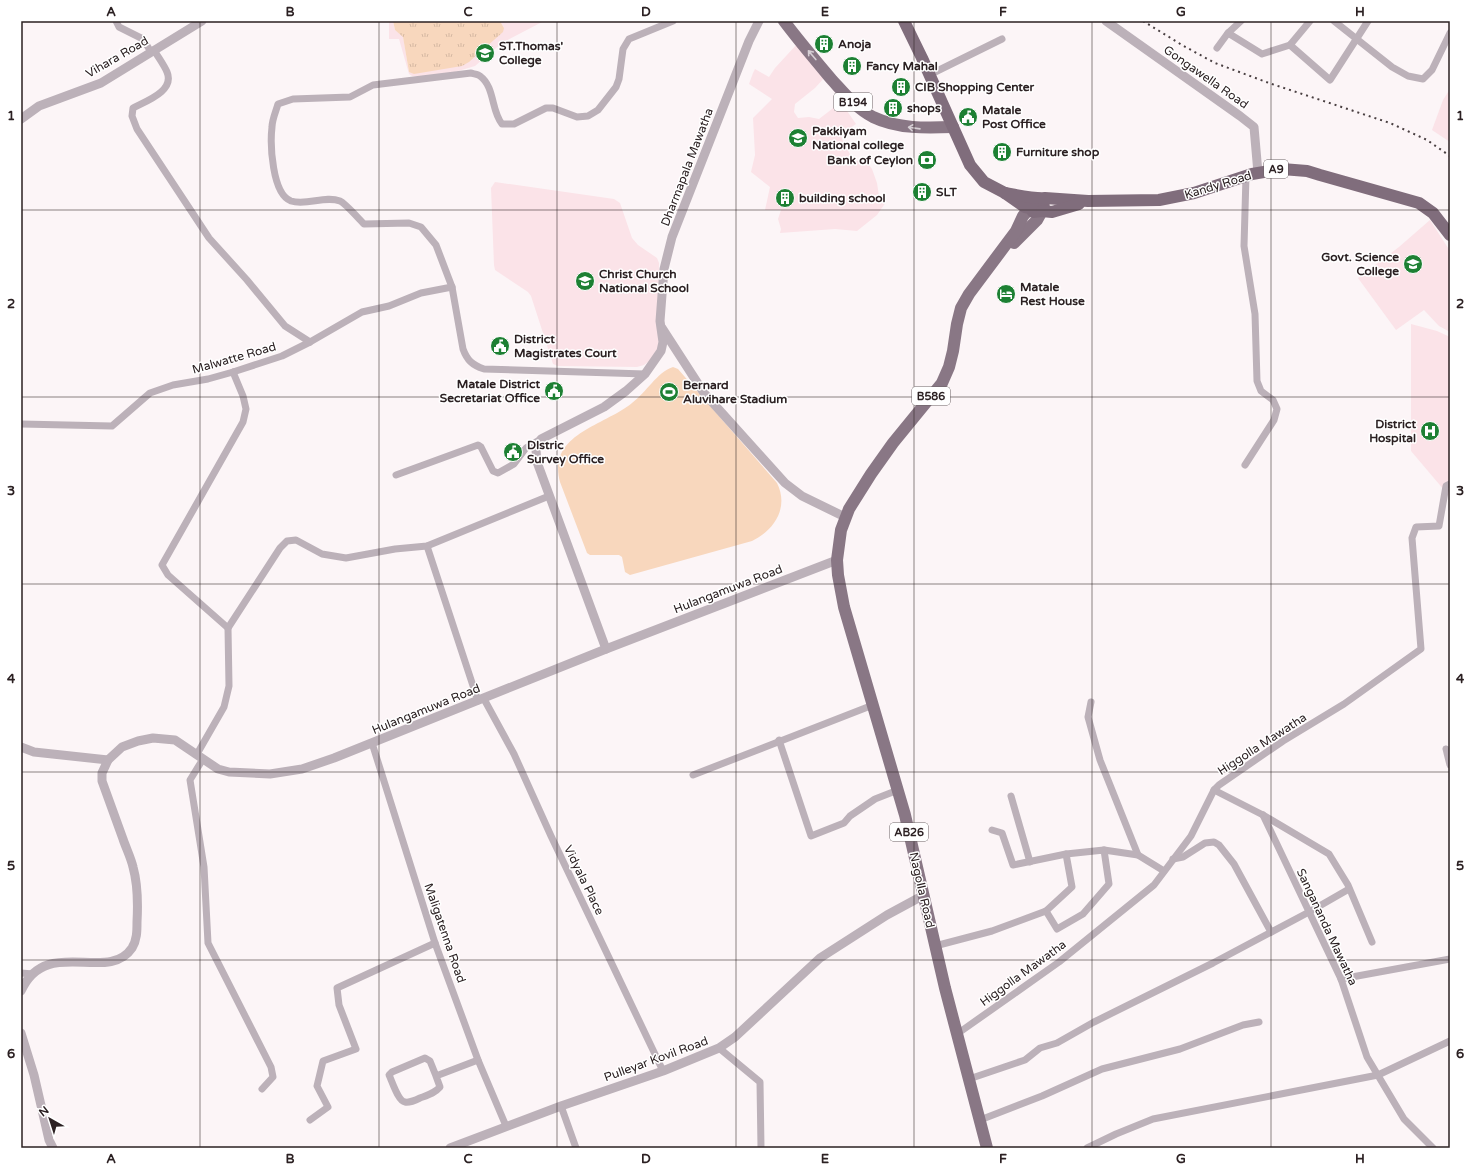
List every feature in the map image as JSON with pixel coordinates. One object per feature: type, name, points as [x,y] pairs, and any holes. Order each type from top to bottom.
[{"type":"highway","name":"A9","points":[[904,21],[953,127]]},
{"type":"highway","name":"Kandy Road","points":[[953,127],[970,165],[984,182],[1006,194],[1025,207],[1030,208]]},
{"type":"highway","name":"Kandy Road","points":[[1006,194],[1033,197],[1038,199],[1045,198],[1088,201],[1159,200],[1194,192],[1258,173],[1282,169],[1307,171],[1409,200],[1425,206],[1433,212],[1450,235]]},
{"type":"highway","points":[[1035,199],[1038,199],[1044,204],[1042,211],[1033,212],[1030,208],[1035,199]]},
{"type":"highway","name":"Kandy Road","points":[[1042,211],[1052,212],[1088,201]]},
{"type":"main road","name":"B194","points":[[784,21],[844,93],[866,113],[888,123],[913,128],[953,127]]},
{"type":"main road","name":"B586","points":[[845,517],[854,500],[879,462],[942,383],[954,351],[957,324],[961,308],[969,294],[1016,231],[1030,208]]},
{"type":"main road","name":"B586","points":[[992,263],[1037,220],[1042,211]]},
{"type":"main road","name":"Nagolla Road","points":[[845,517],[838,542],[837,560],[838,575],[844,606],[905,815],[935,946],[987,1148]]},
{"type":"street","points":[[116,21],[119,27],[143,39],[168,74],[168,85],[161,93],[133,108],[132,116],[137,129],[209,238],[247,280],[285,326],[310,342]]},
{"type":"street","name":"Vihara Road","points":[[21,119],[39,106],[101,83],[202,21]]},
{"type":"street","points":[[644,374],[484,369],[473,365],[466,357],[463,349],[452,287],[436,245],[421,227],[409,223],[364,224],[341,201],[291,201],[284,196],[275,175],[271,150],[272,126],[278,104],[293,99],[350,97],[373,84],[471,73],[479,76],[484,82],[490,93],[497,118],[502,124],[514,124],[546,108],[553,108],[577,117],[588,116],[598,110],[616,88],[619,79],[623,49],[629,39],[673,21]]},
{"type":"street","name":"Dharmapala Mawatha","points":[[540,439],[604,407],[626,391],[644,374],[661,351],[663,342],[660,321],[664,269],[672,238],[749,41],[759,21]]},
{"type":"street","name":"Gongawella Road","points":[[1106,21],[1254,127],[1258,173]]},
{"type":"street","points":[[1217,48],[1228,33],[1241,21]]},
{"type":"street","points":[[1228,33],[1262,54],[1290,45],[1310,21]]},
{"type":"street","points":[[1334,21],[1392,67],[1408,76],[1423,79],[1432,70],[1450,33]]},
{"type":"street","points":[[1290,45],[1330,80],[1368,21]]},
{"type":"street","points":[[929,74],[1002,39]]},
{"type":"street","points":[[1245,465],[1274,420],[1277,409],[1273,400],[1261,391],[1257,381],[1255,314],[1244,246],[1246,176]]},
{"type":"street","name":"Malwatte Road","points":[[21,424],[112,426],[150,393],[173,385],[208,379],[233,372],[282,356],[310,342],[362,312],[389,306],[421,293],[452,287]]},
{"type":"street","points":[[661,327],[704,392],[785,483],[802,496],[845,517]]},
{"type":"street","points":[[228,628],[168,575],[162,565],[243,422],[246,409],[243,396],[233,372]]},
{"type":"street","points":[[396,475],[478,445],[481,447],[493,471],[498,473],[514,464],[526,448],[540,439]]},
{"type":"street","points":[[540,439],[536,450],[536,462],[606,649]]},
{"type":"street","name":"Higgolla Mawatha","points":[[957,1034],[1059,962],[1154,885],[1191,836],[1214,790],[1219,785],[1283,741],[1344,704],[1421,650],[1412,538],[1416,526],[1439,526],[1446,486],[1450,484]]},
{"type":"street","points":[[262,1089],[273,1077],[271,1067],[208,943],[204,867],[190,780],[224,707],[228,686],[228,628],[280,548],[287,541],[296,540],[322,554],[346,558],[395,549],[427,546],[549,496]]},
{"type":"street","name":"Vidyala Place","points":[[427,546],[481,700],[514,754],[551,836],[663,1071]]},
{"type":"street","name":"Hulangamuwa Road","points":[[108,760],[122,747],[138,741],[153,738],[175,740],[218,769],[229,772],[270,774],[302,769],[372,743],[606,649],[837,560]]},
{"type":"street","points":[[1091,702],[1088,717],[1100,760],[1138,855]]},
{"type":"street","points":[[693,775],[779,740],[873,705]]},
{"type":"street","points":[[779,740],[811,836],[844,823],[850,816],[875,799],[898,790]]},
{"type":"street","name":"Maligatenna Road","points":[[372,743],[435,943],[478,1060],[506,1126]]},
{"type":"street","points":[[21,747],[34,752],[108,760],[102,773],[102,781],[133,867],[138,902],[136,938],[131,949],[122,957],[93,964],[60,961],[42,966],[24,983],[21,991]]},
{"type":"street","points":[[1446,749],[1450,765]]},
{"type":"street","points":[[1214,790],[1329,854],[1349,889],[1372,942]]},
{"type":"street","points":[[1011,796],[1030,862]]},
{"type":"street","name":"Sangananda Mawatha","points":[[1263,816],[1341,979],[1367,1057],[1404,1119],[1433,1148]]},
{"type":"street","points":[[992,830],[1002,833],[1013,865],[1066,854],[1104,850],[1138,855],[1164,871]]},
{"type":"street","points":[[1173,859],[1183,857],[1205,842],[1214,842],[1220,845],[1234,864],[1271,932]]},
{"type":"street","points":[[1046,911],[1057,929],[1084,914],[1109,884],[1104,850]]},
{"type":"street","points":[[935,946],[992,931],[1046,911],[1072,887],[1066,854]]},
{"type":"street","points":[[969,1079],[1025,1060],[1040,1048],[1057,1043],[1094,1022],[1213,963],[1349,889]]},
{"type":"street","name":"Pulleyar Kovil Road","points":[[450,1148],[561,1106],[663,1071],[719,1048],[735,1037],[820,958],[887,916],[924,895]]},
{"type":"street","points":[[310,1120],[328,1107],[317,1086],[323,1061],[356,1049],[339,1005],[337,988],[435,943]]},
{"type":"street","points":[[1341,979],[1450,959]]},
{"type":"street","points":[[21,973],[33,974]]},
{"type":"street","points":[[980,1120],[1042,1096],[1102,1069],[1180,1049],[1243,1025],[1259,1022]]},
{"type":"street","points":[[21,1033],[34,1075],[49,1140],[53,1148]]},
{"type":"street","points":[[1087,1148],[1153,1119],[1378,1075],[1450,1041]]},
{"type":"street","points":[[719,1048],[760,1082],[761,1148]]},
{"type":"street","points":[[425,1058],[430,1061],[436,1076],[440,1087],[438,1089],[417,1100],[405,1102],[401,1100],[389,1075],[392,1072],[425,1058]]},
{"type":"street","points":[[436,1076],[478,1060]]},
{"type":"street","points":[[561,1106],[576,1148]]},
{"type":"shaded area","points":[[389,21],[393,21],[395,30],[403,36],[409,72],[504,28],[500,21],[544,21],[502,43],[475,66],[448,74],[431,77],[412,76],[409,74],[399,39],[389,39]]},
{"type":"shaded area","name":"Pakkiyam National college","points":[[798,43],[825,77],[815,88],[795,104],[794,112],[798,118],[809,117],[819,119],[841,102],[856,124],[841,134],[843,142],[854,161],[866,161],[872,169],[877,183],[879,196],[886,202],[877,215],[857,231],[835,229],[780,233],[781,229],[778,219],[781,210],[765,210],[770,187],[751,172],[755,155],[753,118],[772,99],[749,84],[753,73],[755,69],[769,77],[775,68]]},
{"type":"shaded area","points":[[1450,89],[1450,142],[1432,130],[1443,100]]},
{"type":"shaded area","name":"Christ Church National School","points":[[495,182],[614,199],[620,203],[632,238],[638,245],[657,258],[659,263],[658,322],[660,346],[652,359],[644,365],[637,367],[558,366],[553,364],[531,296],[528,292],[495,270],[491,188]]},
{"type":"shaded area","name":"Govt. Science College","points":[[1430,220],[1450,251],[1450,332],[1439,326],[1424,310],[1396,330],[1358,278],[1399,247]]},
{"type":"shaded area","name":"District Hospital","points":[[1411,324],[1437,331],[1450,337],[1450,497],[1411,451]]},
{"type":"green space","points":[[393,21],[500,21],[504,28],[503,32],[469,62],[462,66],[414,74],[409,72],[403,37],[395,30]]},
{"type":"green space","points":[[673,367],[678,369],[777,483],[780,492],[780,509],[778,517],[767,531],[752,541],[630,575],[625,572],[622,557],[619,555],[590,555],[587,553],[560,482],[558,466],[562,453],[570,442],[593,425],[632,403],[657,378]]},
{"type":"railway","points":[[1143,21],[1215,63],[1269,83],[1390,123],[1427,140],[1450,156]]},
{"type":"place","name":"Anoja","points":[[824,44]]},
{"type":"place","name":"ST.Thomas' College","points":[[485,53]]},
{"type":"place","name":"Fancy Mahal","points":[[852,66]]},
{"type":"place","name":"CIB Shopping Center","points":[[901,87]]},
{"type":"place","name":"shops","points":[[893,108]]},
{"type":"place","name":"Matale Post Office","points":[[968,117]]},
{"type":"place","name":"Pakkiyam National college","points":[[798,138]]},
{"type":"place","name":"Furniture shop","points":[[1002,152]]},
{"type":"place","name":"Bank of Ceylon","points":[[927,160]]},
{"type":"place","name":"SLT","points":[[922,192]]},
{"type":"place","name":"building school","points":[[785,198]]},
{"type":"place","name":"Govt. Science College","points":[[1413,264]]},
{"type":"place","name":"Christ Church National School","points":[[585,281]]},
{"type":"place","name":"Matale Rest House","points":[[1006,294]]},
{"type":"place","name":"District Magistrates Court","points":[[500,346]]},
{"type":"place","name":"Matale District Secretariat Office","points":[[554,391]]},
{"type":"place","name":"Bernard Aluvihare Stadium","points":[[669,392]]},
{"type":"place","name":"District Hospital","points":[[1430,431]]},
{"type":"place","name":"DIstric Survey Office","points":[[513,452]]}]
